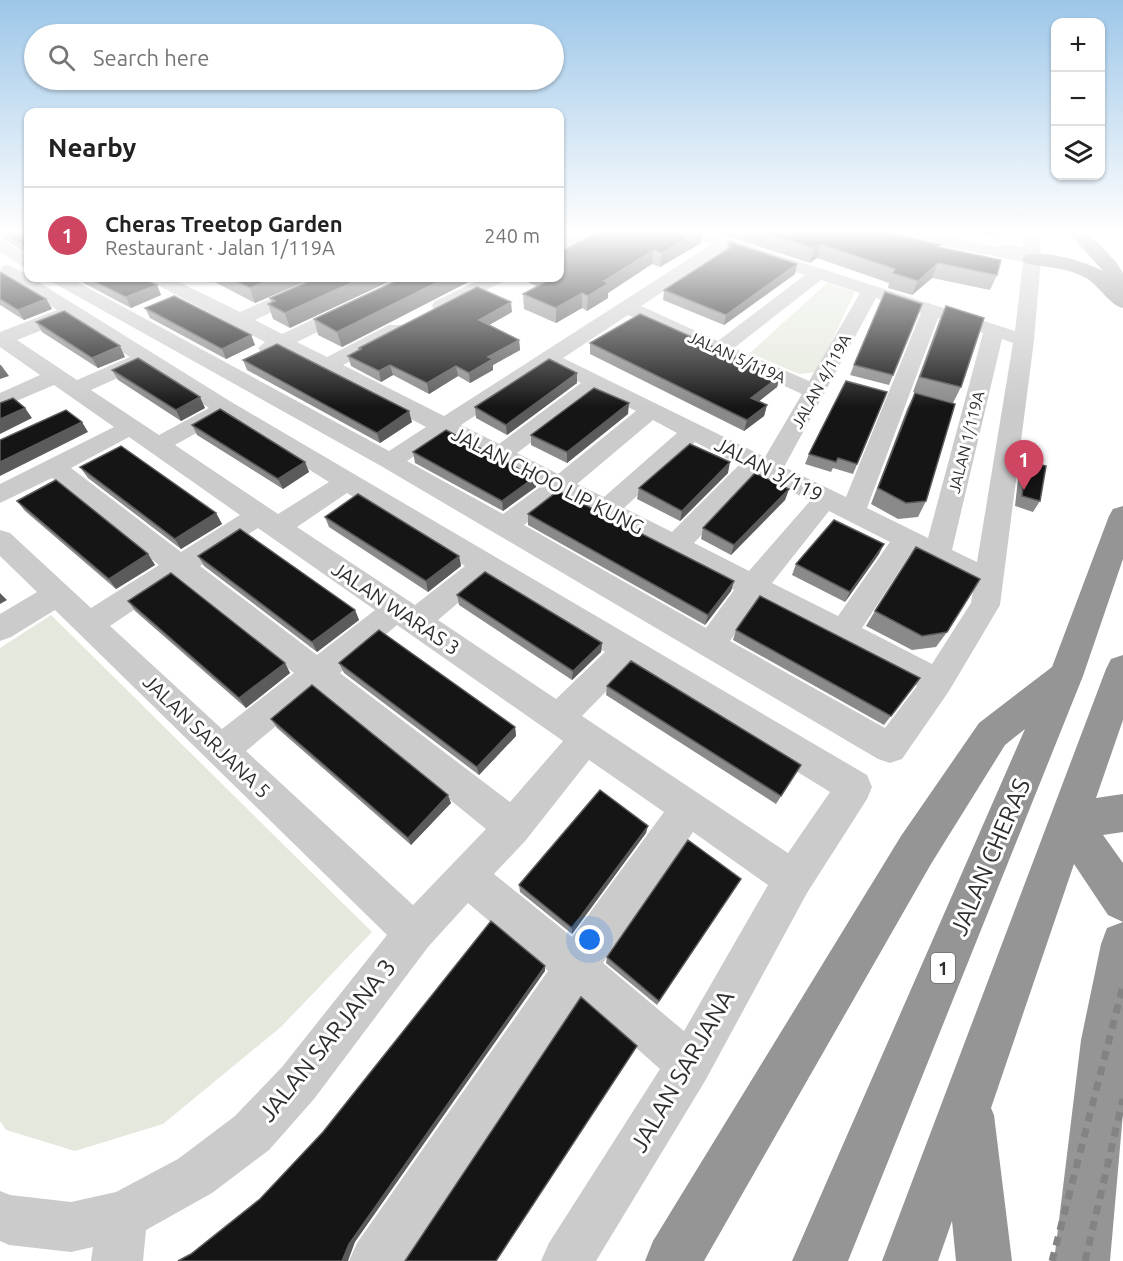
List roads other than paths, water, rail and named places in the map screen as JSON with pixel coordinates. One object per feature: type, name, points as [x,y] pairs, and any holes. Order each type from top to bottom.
[{"type":"highway","name":"JALAN CHERAS","points":[[820,1261],[1066,676],[1123,516]]},
{"type":"highway","points":[[910,1261],[1123,669]]},
{"type":"highway","points":[[685,1241],[916,850],[992,734],[1066,676]]},
{"type":"highway","points":[[1069,821],[1123,813]]},
{"type":"highway","points":[[1069,821],[1123,900]]},
{"type":"highway","points":[[1082,1261],[1105,1040],[1123,944]]},
{"type":"highway","points":[[967,1107],[984,1261]]},
{"type":"street","points":[[47,290],[70,312],[626,651]]},
{"type":"street","points":[[86,290],[141,313],[240,362],[390,461],[890,748],[938,682],[986,606],[1024,340],[1029,290]]},
{"type":"street","name":"JALAN CHOO LIP KUNG","points":[[170,290],[178,297],[239,320],[281,341],[938,682]]},
{"type":"street","points":[[239,320],[306,290]]},
{"type":"street","points":[[240,362],[389,290]]},
{"type":"street","points":[[327,365],[473,290]]},
{"type":"street","points":[[390,461],[442,425],[654,290]]},
{"type":"street","points":[[720,349],[797,290]]},
{"type":"street","points":[[871,290],[1024,340]]},
{"type":"street","name":"JALAN 4/119A","points":[[675,546],[763,466],[827,384],[871,290]]},
{"type":"street","name":"JALAN 5/119A","points":[[627,307],[720,349],[827,384]]},
{"type":"street","points":[[853,512],[932,310]]},
{"type":"street","points":[[5,346],[70,312]]},
{"type":"street","name":"JALAN 1/119A","points":[[937,555],[961,414],[994,330]]},
{"type":"street","name":"JALAN WARAS 3","points":[[5,346],[74,394],[131,427],[793,879]]},
{"type":"street","points":[[0,401],[74,394],[147,357]]},
{"type":"street","name":"JALAN 3/119","points":[[548,358],[990,581]]},
{"type":"street","points":[[500,454],[597,382]]},
{"type":"street","points":[[158,446],[225,408]]},
{"type":"street","points":[[505,526],[559,486],[651,410]]},
{"type":"street","points":[[0,495],[131,427]]},
{"type":"street","points":[[606,510],[693,431]]},
{"type":"street","points":[[53,467],[513,827]]},
{"type":"street","points":[[89,624],[177,566],[347,482]]},
{"type":"street","points":[[710,645],[753,586],[826,498]]},
{"type":"street","points":[[843,633],[906,539]]},
{"type":"street","name":"JALAN SARJANA 5","points":[[5,551],[57,594],[414,933]]},
{"type":"street","points":[[221,750],[319,673],[486,564]]},
{"type":"street","points":[[0,628],[57,594]]},
{"type":"street","name":"JALAN SARJANA 3","points":[[0,1216],[9,1220],[71,1227],[120,1239],[195,1176],[252,1133],[298,1083],[414,933],[513,827],[572,728],[626,651]]},
{"type":"street","name":"JALAN SARJANA","points":[[567,1261],[689,1065],[793,879],[854,787],[626,651]]},
{"type":"street","points":[[375,1261],[576,967],[689,808]]},
{"type":"street","points":[[466,876],[689,1065]]},
{"type":"railway","points":[[1052,1261],[1123,986]]},
{"type":"railway","points":[[1085,1261],[1123,1099]]},
{"type":"place","name":"Cheras Treetop Garden","points":[[1024,490]]}]
